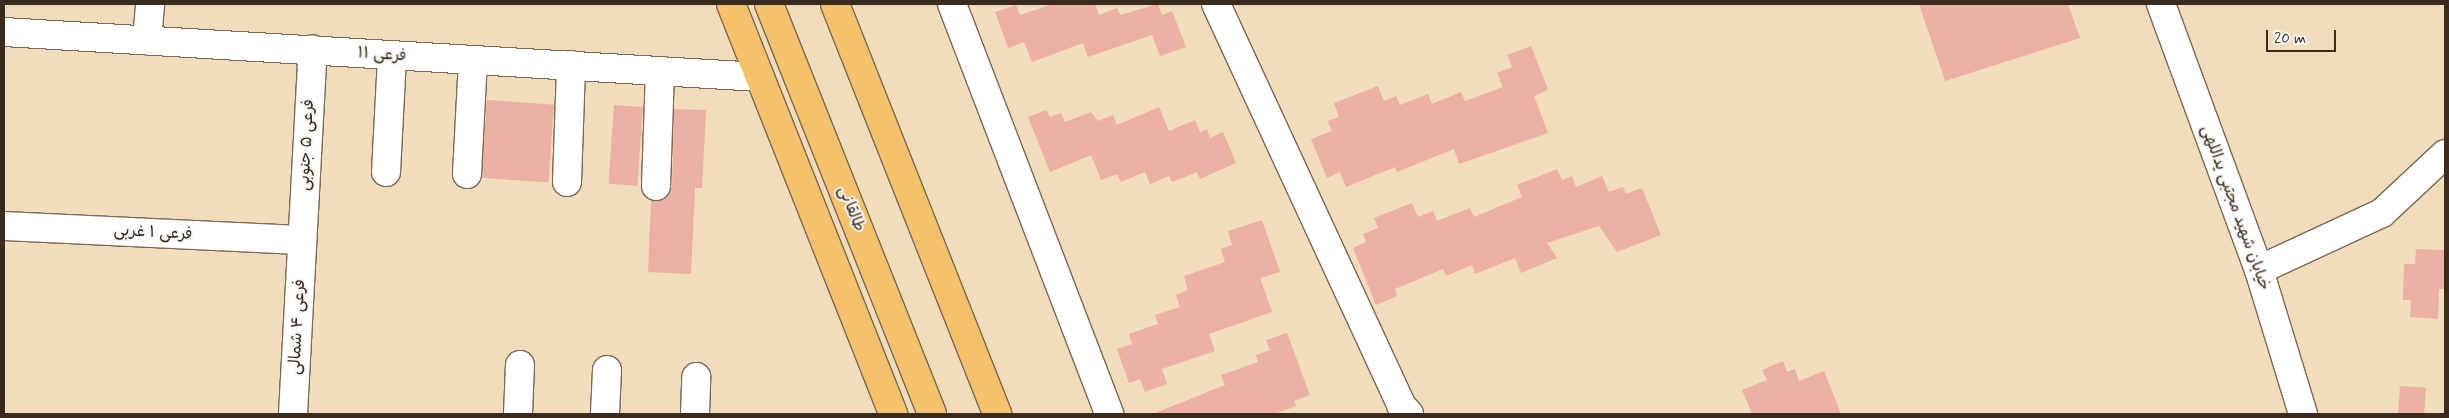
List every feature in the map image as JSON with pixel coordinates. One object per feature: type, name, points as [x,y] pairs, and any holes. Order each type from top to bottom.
[{"type":"main road","points":[[731,4],[893,414]]},
{"type":"main road","name":"طالقانی","points":[[769,4],[932,414]]},
{"type":"main road","points":[[835,4],[998,414]]},
{"type":"street","points":[[147,40],[150,4]]},
{"type":"street","points":[[952,4],[1109,414]]},
{"type":"street","points":[[1216,4],[1401,405],[1409,414]]},
{"type":"street","name":"خیابان شهید مجتبی یداللهی","points":[[2162,4],[2258,270],[2303,414]]},
{"type":"street","name":"فرعی ۱۱","points":[[4,32],[760,77]]},
{"type":"street","name":"فرعی ۵ جنوبی","points":[[302,240],[313,50]]},
{"type":"street","points":[[386,172],[392,56]]},
{"type":"street","points":[[467,174],[473,60]]},
{"type":"street","points":[[567,182],[571,66]]},
{"type":"street","points":[[656,186],[660,70]]},
{"type":"street","points":[[2258,270],[2382,214],[2445,154]]},
{"type":"street","name":"فرعی ۱ غربی","points":[[4,226],[302,240]]},
{"type":"street","name":"فرعی ۴ شمالی","points":[[293,414],[302,240]]},
{"type":"street","points":[[518,414],[520,365]]},
{"type":"street","points":[[605,414],[607,370]]},
{"type":"street","points":[[695,414],[696,377]]},
{"type":"building","points":[[1053,4],[1095,4],[1099,15],[1117,8],[1120,15],[1158,4],[1162,15],[1172,11],[1186,47],[1160,56],[1152,35],[1088,57],[1083,43],[1032,62],[1024,42],[1008,48],[995,12],[1016,5],[1020,15]]},
{"type":"building","points":[[1919,4],[2068,4],[2080,38],[1945,81]]},
{"type":"building","points":[[1531,46],[1548,90],[1534,96],[1548,133],[1459,164],[1454,149],[1397,172],[1395,167],[1346,187],[1340,172],[1327,178],[1311,139],[1332,131],[1328,121],[1339,117],[1334,103],[1378,86],[1384,101],[1396,96],[1400,105],[1428,94],[1432,104],[1461,92],[1465,101],[1503,87],[1497,73],[1512,67],[1507,55]]},
{"type":"building","points":[[487,100],[554,105],[548,182],[482,178]]},
{"type":"building","points":[[614,105],[643,107],[637,186],[608,184]]},
{"type":"building","points":[[1159,107],[1169,131],[1195,120],[1200,132],[1207,129],[1210,138],[1223,132],[1236,163],[1200,179],[1197,172],[1172,182],[1169,176],[1150,184],[1145,172],[1121,182],[1117,174],[1101,180],[1091,155],[1050,172],[1028,117],[1046,110],[1050,117],[1061,113],[1065,122],[1091,112],[1098,121],[1113,115],[1117,125]]},
{"type":"building","points":[[674,109],[706,110],[702,188],[695,188],[691,274],[648,272],[651,200],[664,200],[672,187]]},
{"type":"building","points":[[1557,169],[1562,180],[1572,176],[1576,187],[1602,176],[1609,192],[1623,187],[1626,194],[1642,188],[1661,235],[1617,252],[1599,226],[1547,243],[1557,258],[1521,273],[1515,258],[1475,274],[1472,265],[1446,276],[1443,269],[1395,289],[1397,296],[1376,305],[1353,248],[1366,242],[1363,234],[1378,228],[1374,218],[1412,203],[1418,217],[1433,211],[1437,221],[1470,208],[1474,217],[1522,197],[1517,185]]},
{"type":"building","points":[[1262,220],[1280,272],[1260,278],[1272,312],[1209,334],[1215,351],[1162,369],[1167,384],[1145,392],[1140,379],[1129,383],[1117,349],[1132,344],[1129,334],[1158,324],[1155,315],[1180,307],[1176,295],[1188,290],[1184,276],[1225,262],[1221,249],[1232,245],[1228,231]]},
{"type":"building","points":[[2416,249],[2445,250],[2445,289],[2439,289],[2438,319],[2410,317],[2411,300],[2403,300],[2404,264],[2415,264]]},
{"type":"building","points":[[1287,333],[1310,395],[1294,401],[1296,406],[1274,414],[1153,414],[1225,385],[1221,375],[1258,362],[1256,355],[1270,350],[1266,340]]},
{"type":"building","points":[[1783,361],[1787,372],[1795,369],[1799,381],[1824,371],[1841,414],[1752,414],[1742,390],[1767,380],[1762,370]]},
{"type":"building","points":[[2400,386],[2426,388],[2424,414],[2398,414]]}]
